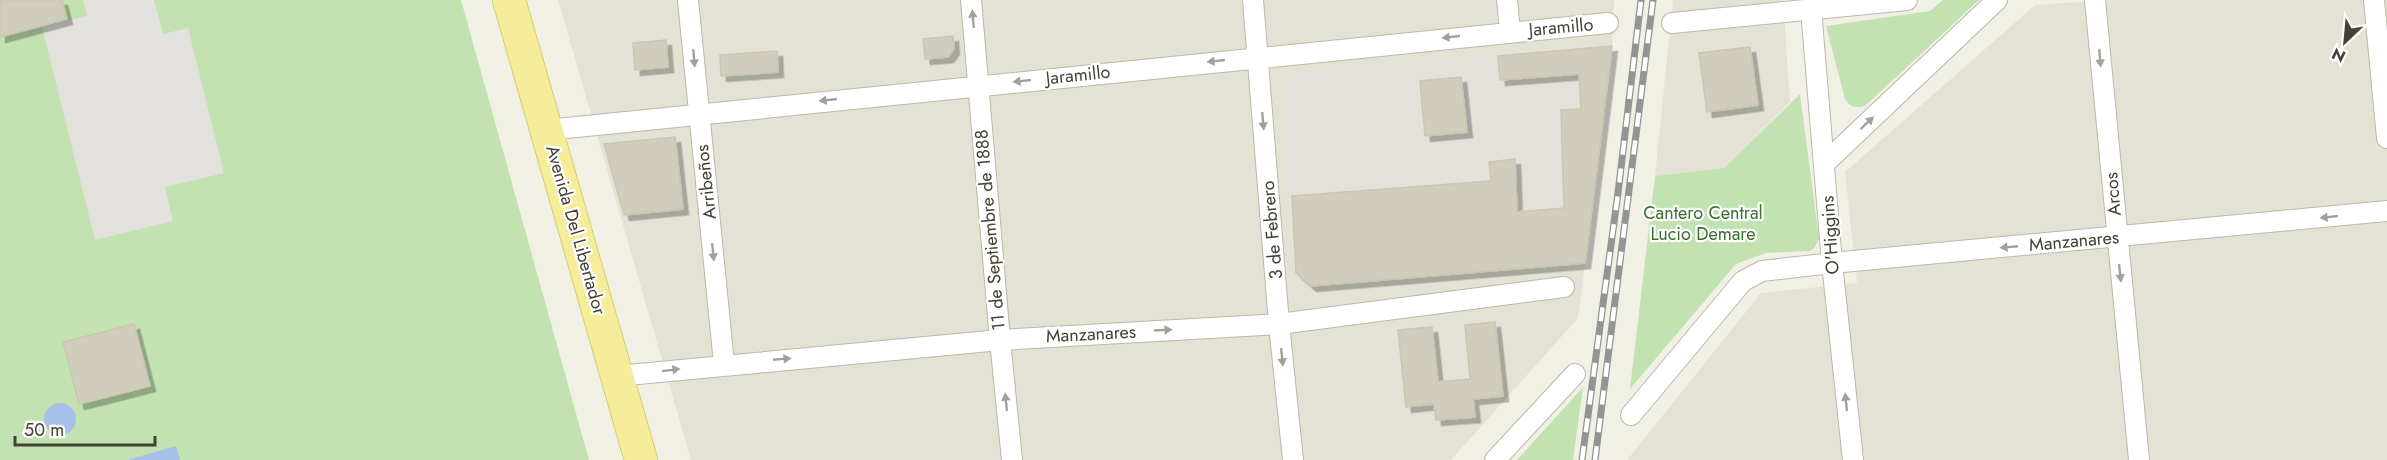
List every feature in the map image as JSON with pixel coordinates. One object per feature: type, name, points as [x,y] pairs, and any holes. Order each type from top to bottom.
[{"type":"main road","name":"Avenida Del Libertador","points":[[509,0],[641,460]]},
{"type":"street","name":"Arribeños","points":[[688,0],[724,364]]},
{"type":"street","name":"11 de Septiembre de 1888","points":[[971,0],[999,339],[1012,460]]},
{"type":"street","name":"3 de Febrero","points":[[1253,0],[1279,324],[1293,460]]},
{"type":"street","points":[[1507,0],[1510,31]]},
{"type":"street","points":[[1672,23],[1907,0]]},
{"type":"street","points":[[1824,164],[1997,0]]},
{"type":"street","name":"Arcos","points":[[2095,0],[2139,460]]},
{"type":"street","points":[[2374,0],[2387,138]]},
{"type":"street","name":"O'Higgins","points":[[1811,9],[1832,263],[1853,460]]},
{"type":"street","name":"Jaramillo","points":[[547,130],[1510,31],[1608,23]]},
{"type":"street","name":"Manzanares","points":[[1631,415],[1743,281],[1762,271],[2387,211]]},
{"type":"street","name":"Manzanares","points":[[617,375],[999,339],[1279,324],[1564,286]]},
{"type":"street","points":[[1495,460],[1575,374]]},
{"type":"shaded area","points":[[83,0],[154,0],[163,34],[188,28],[224,173],[165,187],[173,221],[95,240],[42,27],[87,16]]},
{"type":"shaded area","points":[[558,0],[1614,0],[1612,46],[1297,74],[1284,89],[1296,273],[1585,263],[1578,318],[1451,460],[691,460]]},
{"type":"shaded area","points":[[1673,0],[1783,0],[1790,102],[1724,168],[1655,176]]},
{"type":"shaded area","points":[[2112,0],[2387,0],[2387,460],[1627,460],[1761,293],[1857,283],[1845,172],[2035,5]]},
{"type":"shaded area","points":[[1612,46],[1585,263],[1296,273],[1284,89],[1297,74]]},
{"type":"green space","points":[[0,0],[461,0],[589,460],[0,460]]},
{"type":"green space","points":[[1943,0],[1979,0],[1865,106],[1851,106],[1845,99],[1826,26],[1930,11]]},
{"type":"green space","name":"Cantero Central Lucio Demare","points":[[1800,94],[1819,239],[1815,247],[1810,251],[1766,253],[1736,264],[1630,389],[1655,176],[1724,168]]},
{"type":"green space","points":[[1583,387],[1573,460],[1517,460]]},
{"type":"water","points":[[60,403],[71,408],[76,419],[71,430],[60,435],[49,430],[44,419],[49,408]]},
{"type":"water","points":[[176,446],[180,460],[127,460]]},
{"type":"building","points":[[0,0],[62,0],[67,19],[0,37]]},
{"type":"building","points":[[953,36],[954,49],[948,57],[925,59],[923,39]]},
{"type":"building","points":[[666,40],[668,67],[635,70],[633,43]]},
{"type":"building","points":[[1612,46],[1585,263],[1311,286],[1296,273],[1292,196],[1491,181],[1489,162],[1515,159],[1517,212],[1564,208],[1561,110],[1581,109],[1579,74],[1500,80],[1498,56]]},
{"type":"building","points":[[1750,47],[1758,105],[1707,112],[1699,53]]},
{"type":"building","points":[[777,51],[778,72],[721,76],[720,55]]},
{"type":"building","points":[[1461,77],[1467,132],[1425,136],[1420,81]]},
{"type":"building","points":[[675,137],[683,209],[624,215],[604,144]]},
{"type":"building","points":[[1495,322],[1503,396],[1473,399],[1475,417],[1436,420],[1434,404],[1406,407],[1398,330],[1432,327],[1438,382],[1470,379],[1465,325]]},
{"type":"building","points":[[134,324],[150,386],[79,404],[63,342]]},
{"type":"railway","points":[[1582,460],[1641,0]]},
{"type":"railway","points":[[1595,460],[1653,0]]}]
